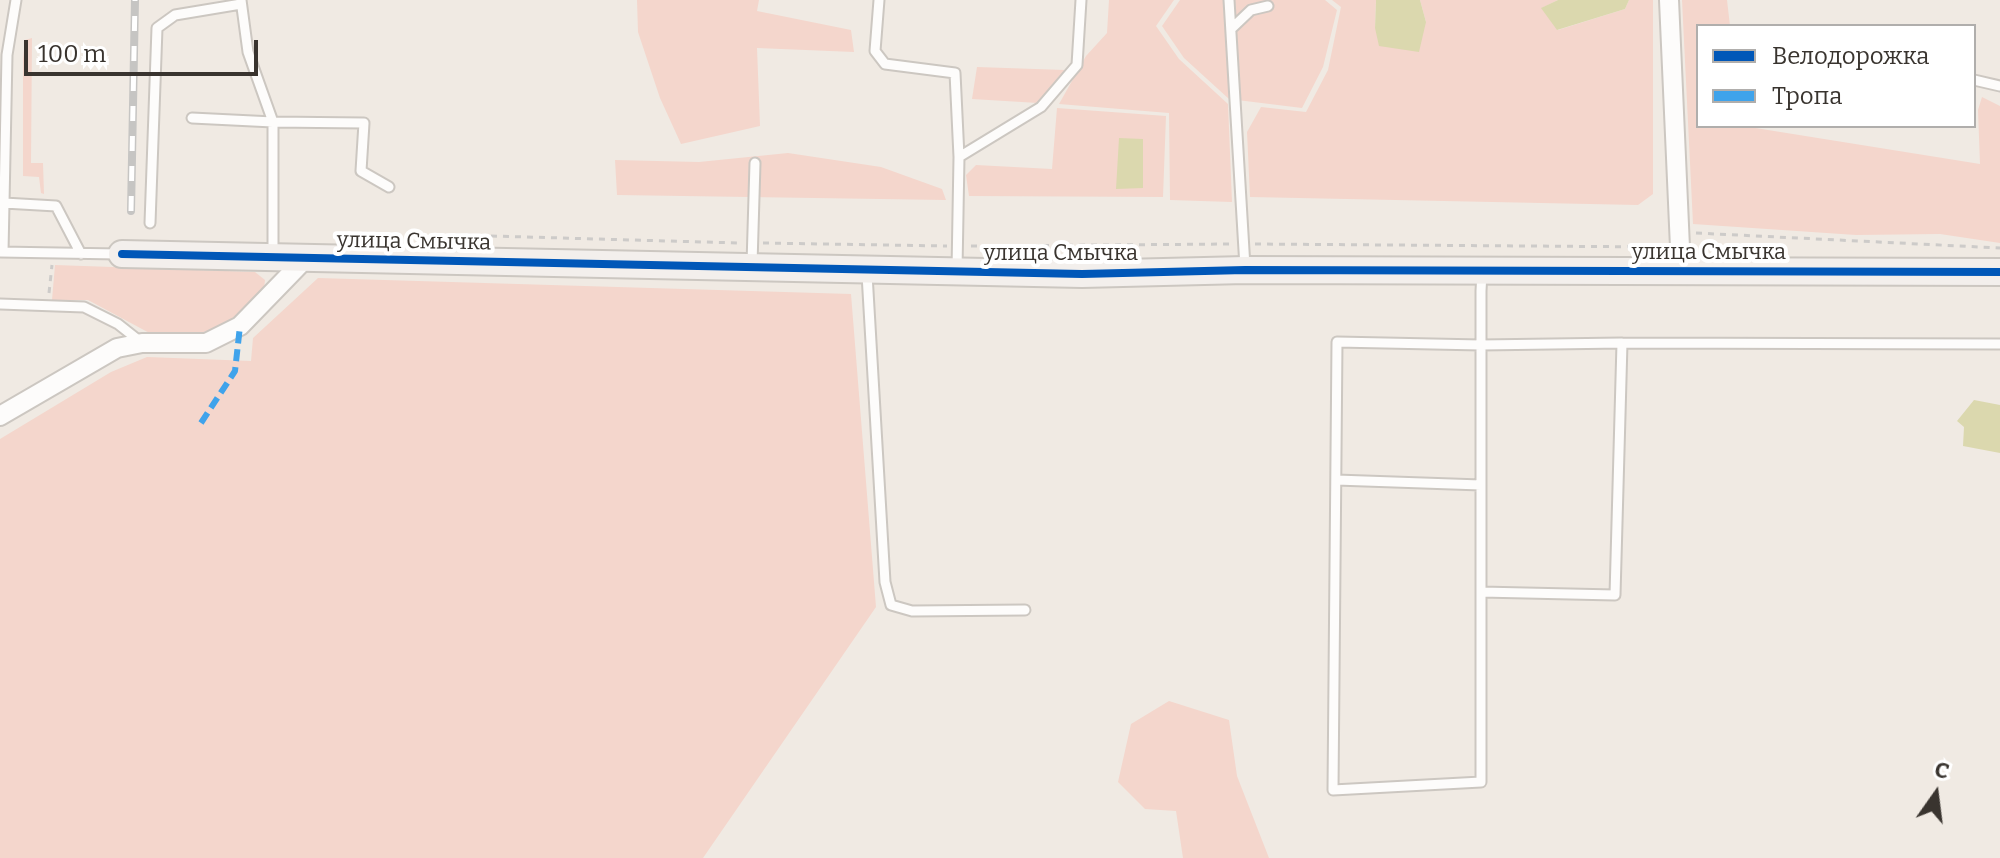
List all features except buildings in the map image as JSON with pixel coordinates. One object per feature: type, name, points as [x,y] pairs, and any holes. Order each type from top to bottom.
[{"type":"street","points":[[1669,0],[1681,270]]},
{"type":"street","name":"улица Смычка","points":[[122,254],[306,258],[752,255],[866,270],[957,259],[1245,270],[2000,272]]},
{"type":"street","points":[[0,416],[95,358],[117,348],[142,343],[206,343],[240,326],[306,258]]},
{"type":"lane","points":[[16,0],[3,94],[2,252],[122,254]]},
{"type":"lane","points":[[879,0],[875,51],[885,64],[955,73],[959,157],[957,259]]},
{"type":"lane","points":[[959,157],[1041,107],[1077,65],[1081,0]]},
{"type":"lane","points":[[1229,0],[1245,270]]},
{"type":"lane","points":[[150,223],[157,28],[175,15],[241,2],[248,52],[273,122],[273,257]]},
{"type":"lane","points":[[1231,29],[1251,10],[1268,6]]},
{"type":"lane","points":[[1976,80],[2000,86]]},
{"type":"lane","points":[[192,118],[364,123],[361,171],[389,187]]},
{"type":"lane","points":[[752,255],[755,163]]},
{"type":"lane","points":[[4,203],[56,206],[81,254]]},
{"type":"lane","points":[[866,270],[885,582],[891,605],[912,611],[1025,610]]},
{"type":"lane","points":[[1482,272],[1481,345],[1481,782],[1333,790],[1337,342],[1481,345],[2000,344]]},
{"type":"lane","points":[[0,304],[84,307],[118,324],[142,343]]},
{"type":"lane","points":[[1481,592],[1615,595],[1622,343]]},
{"type":"lane","points":[[1336,480],[1481,485]]},
{"type":"path","points":[[455,235],[752,255],[957,259],[1244,244],[1661,248],[1696,233],[2000,248]]},
{"type":"path","points":[[49,293],[52,264]]},
{"type":"shaded area","points":[[637,0],[759,0],[757,11],[851,30],[854,52],[757,48],[760,126],[681,144],[660,98],[638,32]]},
{"type":"shaded area","points":[[1109,0],[1174,0],[1156,26],[1179,59],[1228,104],[1232,202],[1170,200],[1169,113],[1059,104],[1086,56],[1107,33]]},
{"type":"shaded area","points":[[1180,0],[1325,0],[1337,10],[1323,67],[1302,108],[1229,99],[1184,58],[1162,26]]},
{"type":"shaded area","points":[[1332,0],[1376,0],[1375,28],[1426,22],[1420,0],[1558,0],[1542,8],[1558,30],[1625,9],[1629,0],[1653,0],[1653,194],[1638,205],[1250,197],[1247,132],[1261,107],[1306,112],[1328,70],[1341,7]]},
{"type":"shaded area","points":[[1376,0],[1420,0],[1426,22],[1419,52],[1379,46],[1375,28]]},
{"type":"shaded area","points":[[1558,0],[1629,0],[1625,9],[1557,30],[1541,8]]},
{"type":"shaded area","points":[[1682,0],[1727,0],[1730,24],[1696,24],[1696,128],[1755,128],[1980,164],[1978,110],[1982,97],[2000,106],[2000,243],[1940,234],[1856,235],[1693,224]]},
{"type":"shaded area","points":[[32,38],[31,163],[43,163],[44,194],[41,193],[39,177],[23,176],[23,59],[25,40]]},
{"type":"shaded area","points":[[977,67],[1065,70],[1038,103],[972,99]]},
{"type":"shaded area","points":[[1057,108],[1166,116],[1163,197],[969,196],[966,175],[976,165],[1052,169]]},
{"type":"shaded area","points":[[1119,138],[1143,139],[1143,188],[1116,189]]},
{"type":"shaded area","points":[[788,153],[881,167],[942,189],[946,200],[617,195],[615,160],[699,162]]},
{"type":"shaded area","points":[[55,265],[255,272],[265,280],[264,289],[226,325],[191,336],[155,336],[88,300],[52,300]]},
{"type":"shaded area","points":[[318,278],[851,294],[876,607],[703,858],[0,858],[0,439],[111,372],[147,357],[251,361],[253,338]]},
{"type":"shaded area","points":[[1974,400],[2000,405],[2000,453],[1963,446],[1964,427],[1957,421]]},
{"type":"shaded area","points":[[1169,701],[1229,720],[1237,776],[1269,858],[1183,858],[1176,811],[1145,809],[1118,782],[1131,724]]},
{"type":"railway","points":[[131,211],[135,0]]},
{"type":"marked path","points":[[201,423],[235,371],[240,326]]},
{"type":"cycle path","points":[[122,254],[1082,274],[1245,270],[2000,272]]}]
